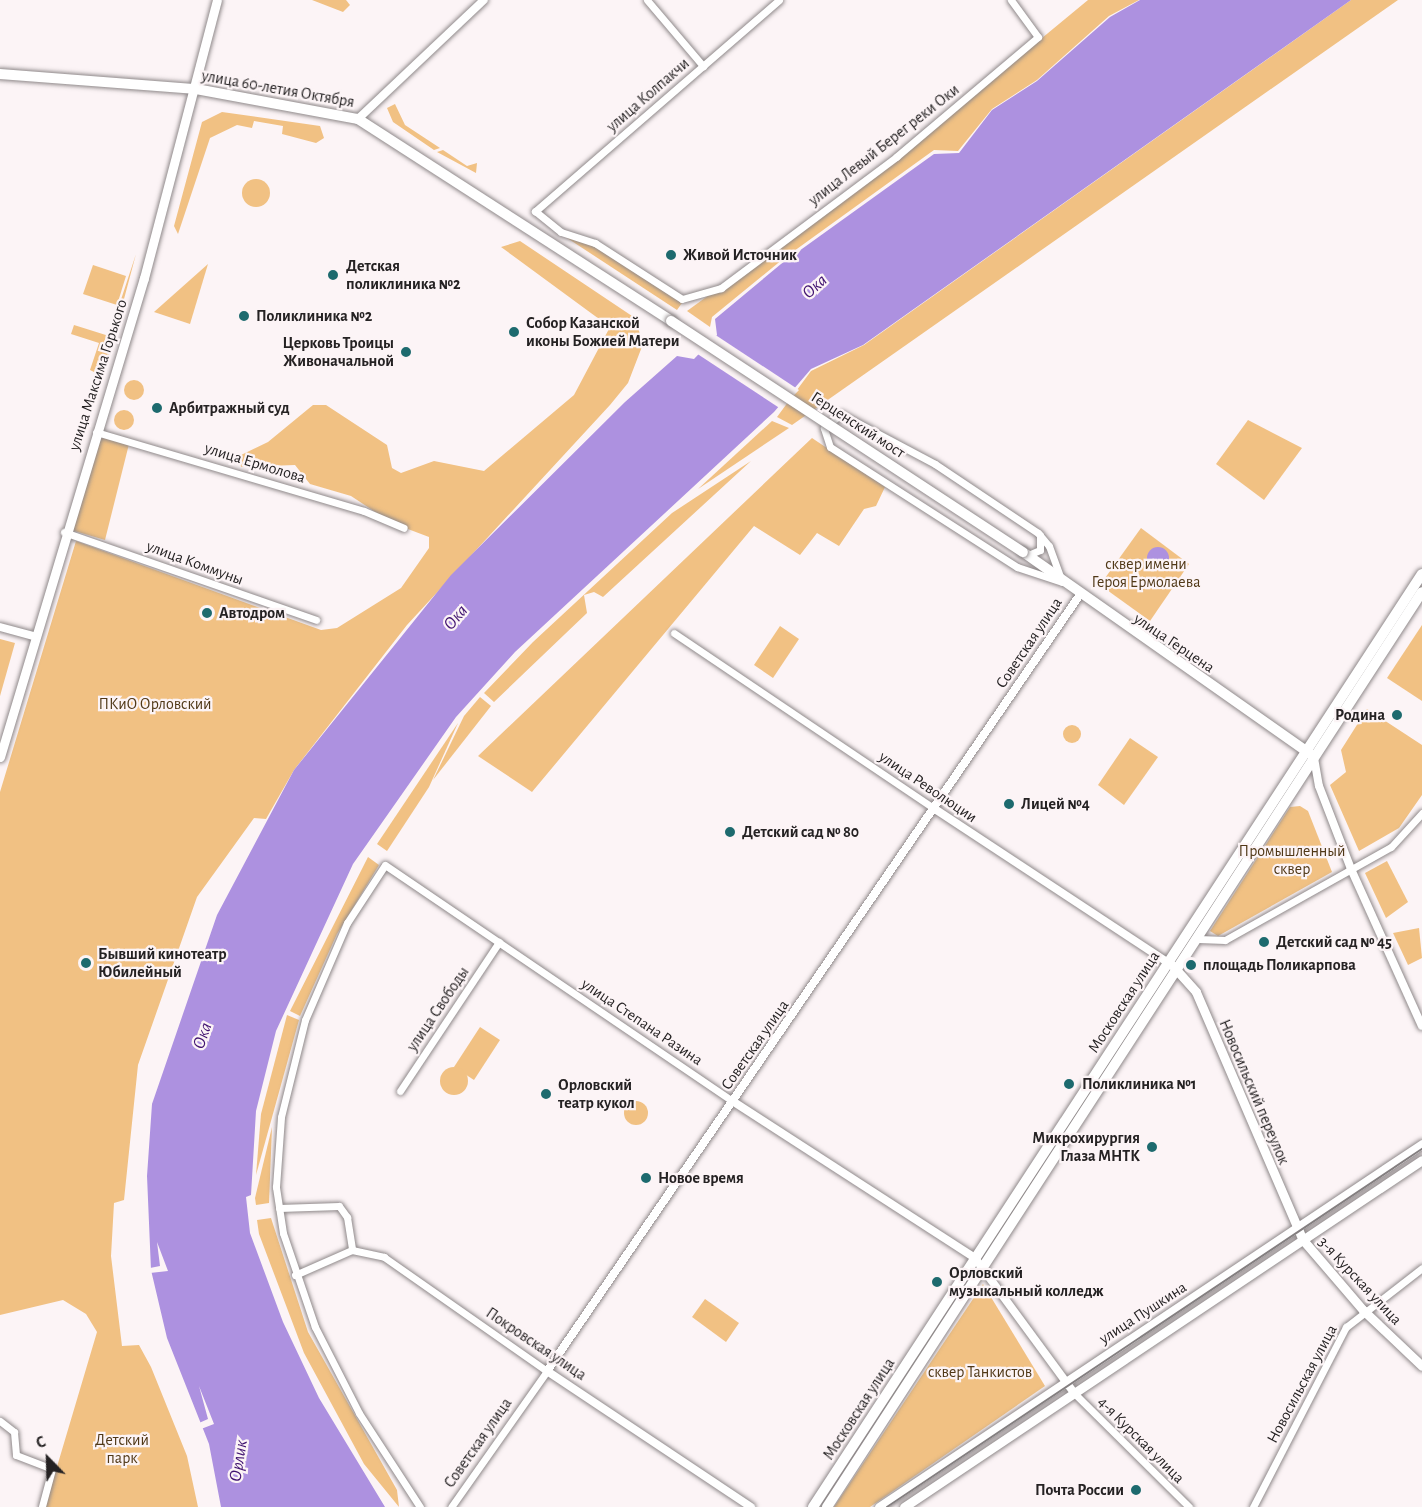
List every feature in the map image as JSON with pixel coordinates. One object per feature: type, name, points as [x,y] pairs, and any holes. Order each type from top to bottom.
[{"type":"main road","name":"улица Максима Горького","points":[[0,757],[33,636],[96,432],[196,89],[217,0]]},
{"type":"main road","name":"улица 60-летия Октября","points":[[0,74],[196,89],[358,119],[671,321]]},
{"type":"main road","name":"Герценский мост","points":[[671,321],[1025,553]]},
{"type":"main road","name":"улица Герцена","points":[[1025,553],[1079,596],[1310,755]]},
{"type":"main road","name":"Московская улица","points":[[813,1507],[1198,939],[1422,574]]},
{"type":"main road","name":"Московская улица","points":[[828,1507],[1167,962],[1422,592]]},
{"type":"main road","name":"Новосильский переулок","points":[[1167,962],[1178,969],[1196,992],[1303,1240]]},
{"type":"main road","name":"улица Пушкина","points":[[879,1507],[1422,1144]]},
{"type":"main road","name":"улица Пушкина","points":[[904,1507],[1422,1160]]},
{"type":"main road","name":"3-я Курская улица","points":[[1303,1240],[1363,1310],[1422,1366]]},
{"type":"street","points":[[358,119],[484,0]]},
{"type":"street","points":[[647,0],[703,66]]},
{"type":"street","name":"улица Колпакчи","points":[[535,211],[779,0]]},
{"type":"street","name":"улица Левый Берег реки Оки","points":[[535,211],[561,232],[595,243],[682,299],[705,294],[896,157],[1038,37],[1011,0]]},
{"type":"street","points":[[841,414],[866,423],[1040,535],[1062,582],[1040,578],[989,549],[830,447],[823,434],[827,422],[841,414]]},
{"type":"street","name":"улица Ермолова","points":[[96,432],[353,507],[404,528]]},
{"type":"street","name":"улица Коммуны","points":[[64,532],[316,620]]},
{"type":"street","points":[[1025,553],[1040,550],[1040,535]]},
{"type":"street","name":"Советская улица","points":[[451,1507],[734,1102],[1079,596]]},
{"type":"street","points":[[0,627],[33,636]]},
{"type":"street","name":"улица Революции","points":[[674,633],[1167,962]]},
{"type":"street","points":[[1310,755],[1318,786],[1351,869],[1422,1026]]},
{"type":"street","points":[[1198,939],[1218,942],[1399,842],[1422,813]]},
{"type":"street","name":"улица Степана Разина","points":[[279,1208],[275,1164],[293,1055],[347,923],[385,865],[734,1102],[979,1262]]},
{"type":"street","name":"улица Свободы","points":[[400,1091],[499,942]]},
{"type":"street","points":[[295,1275],[352,1250],[347,1217],[339,1206],[279,1208],[295,1275],[349,1395],[420,1507]]},
{"type":"street","name":"Покровская улица","points":[[352,1250],[384,1257],[547,1371],[751,1507]]},
{"type":"street","points":[[979,1262],[1074,1393]]},
{"type":"street","name":"Новосильская улица","points":[[1253,1507],[1346,1328],[1363,1310],[1422,1268]]},
{"type":"street","name":"4-я Курская улица","points":[[1074,1393],[1189,1507]]},
{"type":"street","points":[[0,1421],[14,1432],[16,1455],[52,1469],[42,1507]]},
{"type":"green space","points":[[312,0],[346,0],[350,5],[343,12]]},
{"type":"green space","points":[[1088,0],[1139,0],[1109,16],[1037,80],[992,109],[958,151],[934,150],[783,259],[712,317],[710,327],[687,311],[897,158]]},
{"type":"green space","points":[[1351,0],[1398,0],[792,425],[777,417],[811,371],[864,345]]},
{"type":"green space","points":[[395,104],[405,125],[440,148],[434,150],[393,122],[387,108]]},
{"type":"green space","points":[[222,112],[320,126],[324,138],[316,143],[282,134],[283,126],[254,121],[252,128],[237,125],[210,138],[178,234],[174,226],[202,122]]},
{"type":"green space","points":[[443,150],[467,166],[477,163],[476,173],[437,152]]},
{"type":"green space","points":[[256,179],[266,183],[270,193],[266,203],[256,207],[246,203],[242,193],[246,183]]},
{"type":"green space","points":[[564,236],[592,245],[682,303],[677,310]]},
{"type":"green space","name":"ПКиО Орловский","points":[[520,241],[635,318],[643,344],[628,383],[407,625],[294,770],[266,819],[254,818],[197,897],[138,1065],[124,1200],[114,1203],[111,1256],[122,1346],[139,1345],[151,1367],[187,1456],[198,1507],[45,1507],[97,1332],[86,1314],[63,1300],[0,1315],[0,792],[76,541],[321,630],[337,628],[401,588],[429,548],[429,537],[392,523],[351,496],[310,484],[295,465],[241,467],[239,456],[268,442],[313,405],[326,405],[387,445],[392,468],[401,473],[434,461],[484,471],[574,395],[610,327],[501,247]]},
{"type":"green space","points":[[136,254],[104,374],[96,373],[90,370],[99,343],[71,334],[74,325],[109,336]]},
{"type":"green space","points":[[208,264],[190,324],[154,312]]},
{"type":"green space","points":[[93,265],[126,276],[117,305],[83,294]]},
{"type":"green space","points":[[130,380],[138,380],[144,386],[144,394],[138,400],[130,400],[124,394],[124,386]]},
{"type":"green space","points":[[120,410],[128,410],[134,416],[134,424],[128,430],[120,430],[114,424],[114,416]]},
{"type":"green space","points":[[1248,420],[1302,448],[1264,500],[1216,464]]},
{"type":"green space","points":[[772,421],[789,428],[698,489]]},
{"type":"green space","points":[[98,436],[129,444],[105,540],[71,530]]},
{"type":"green space","points":[[812,438],[885,487],[876,506],[864,509],[839,546],[817,533],[800,555],[754,526],[532,792],[478,756]]},
{"type":"green space","points":[[751,461],[603,597],[594,592],[584,595],[587,613],[494,702],[484,693],[533,642],[672,513]]},
{"type":"green space","name":"сквер имени Героя Ермолаева","points":[[1141,528],[1189,564],[1150,621],[1100,585]]},
{"type":"green space","points":[[1422,625],[1422,701],[1387,678]]},
{"type":"green space","points":[[780,626],[799,639],[773,678],[754,665]]},
{"type":"green space","points":[[0,639],[15,643],[0,696]]},
{"type":"green space","points":[[480,697],[491,706],[433,780],[464,716]]},
{"type":"green space","points":[[1367,709],[1422,745],[1422,795],[1399,828],[1359,851],[1330,785],[1346,772],[1341,750]]},
{"type":"green space","points":[[458,723],[429,787],[387,851],[377,844]]},
{"type":"green space","points":[[1072,725],[1078,728],[1081,734],[1078,740],[1072,743],[1066,740],[1063,734],[1066,728]]},
{"type":"green space","points":[[1130,738],[1158,757],[1124,805],[1098,785]]},
{"type":"green space","name":"Промышленный сквер","points":[[1300,806],[1308,811],[1332,872],[1218,936],[1210,931],[1290,807]]},
{"type":"green space","points":[[368,857],[379,865],[337,934],[300,1016],[290,1011]]},
{"type":"green space","points":[[1387,861],[1408,902],[1386,918],[1365,873]]},
{"type":"green space","points":[[1419,928],[1422,958],[1408,965],[1393,933]]},
{"type":"green space","points":[[287,1015],[299,1020],[256,1175],[261,1114]]},
{"type":"green space","points":[[480,1027],[500,1040],[474,1080],[454,1067]]},
{"type":"green space","points":[[454,1067],[464,1071],[468,1081],[464,1091],[454,1095],[444,1091],[440,1081],[444,1071]]},
{"type":"green space","points":[[636,1101],[644,1105],[648,1113],[644,1121],[636,1125],[628,1121],[624,1113],[628,1105]]},
{"type":"green space","points":[[272,1127],[269,1203],[256,1205],[255,1198]]},
{"type":"green space","points":[[271,1218],[308,1332],[397,1490],[399,1507],[364,1464],[304,1353],[259,1234],[257,1220]]},
{"type":"green space","name":"сквер Танкистов","points":[[983,1284],[1045,1386],[870,1507],[834,1507]]},
{"type":"green space","points":[[705,1299],[739,1323],[726,1342],[692,1317]]},
{"type":"water","points":[[1140,0],[1351,0],[863,345],[811,369],[774,412],[515,652],[456,717],[353,864],[276,1031],[256,1111],[251,1195],[246,1197],[250,1233],[283,1322],[319,1398],[385,1507],[221,1507],[209,1444],[167,1338],[151,1270],[147,1176],[152,1104],[217,915],[294,770],[451,575],[625,402],[677,356],[694,359],[717,335],[715,319],[781,264],[934,154],[959,153],[992,110],[1037,81],[1110,17]]},
{"type":"water","points":[[1154,547],[1162,547],[1169,554],[1169,562],[1162,569],[1154,569],[1147,562],[1147,554]]},
{"type":"pier","points":[[714,334],[799,390],[781,409],[696,353]]},
{"type":"pier","points":[[157,1242],[168,1271],[150,1273],[150,1268],[160,1266]]},
{"type":"pier","points":[[199,1386],[214,1424],[201,1429],[199,1423],[208,1419]]},
{"type":"tram line","points":[[887,1507],[1422,1149]]},
{"type":"place","name":"Живой Источник","points":[[671,255]]},
{"type":"place","name":"Детская поликлиника №2","points":[[333,275]]},
{"type":"place","name":"Поликлиника №2","points":[[244,316]]},
{"type":"place","name":"Собор Казанской иконы Божией Матери","points":[[514,332]]},
{"type":"place","name":"Церковь Троицы Живоначальной","points":[[406,352]]},
{"type":"place","name":"Арбитражный суд","points":[[157,408]]},
{"type":"place","name":"Автодром","points":[[207,613]]},
{"type":"place","name":"Родина","points":[[1397,715]]},
{"type":"place","name":"Лицей №4","points":[[1009,804]]},
{"type":"place","name":"Детский сад № 80","points":[[730,832]]},
{"type":"place","name":"Детский сад № 45","points":[[1264,942]]},
{"type":"place","name":"Бывший кинотеатр Юбилейный","points":[[86,963]]},
{"type":"place","name":"площадь Поликарпова","points":[[1191,965]]},
{"type":"place","name":"Поликлиника №1","points":[[1069,1084]]},
{"type":"place","name":"Орловский театр кукол","points":[[546,1094]]},
{"type":"place","name":"Микрохирургия Глаза МНТК","points":[[1152,1147]]},
{"type":"place","name":"Новое время","points":[[646,1178]]},
{"type":"place","name":"Орловский музыкальный колледж","points":[[937,1282]]},
{"type":"place","name":"Почта России","points":[[1136,1490]]},
{"type":"water label","name":"Ока","points":[[815,287]]},
{"type":"water label","name":"Ока","points":[[456,618]]},
{"type":"water label","name":"Ока","points":[[203,1036]]},
{"type":"water label","name":"Орлик","points":[[239,1461]]},
{"type":"park label","name":"Детский парк","points":[[122,1449]]}]
